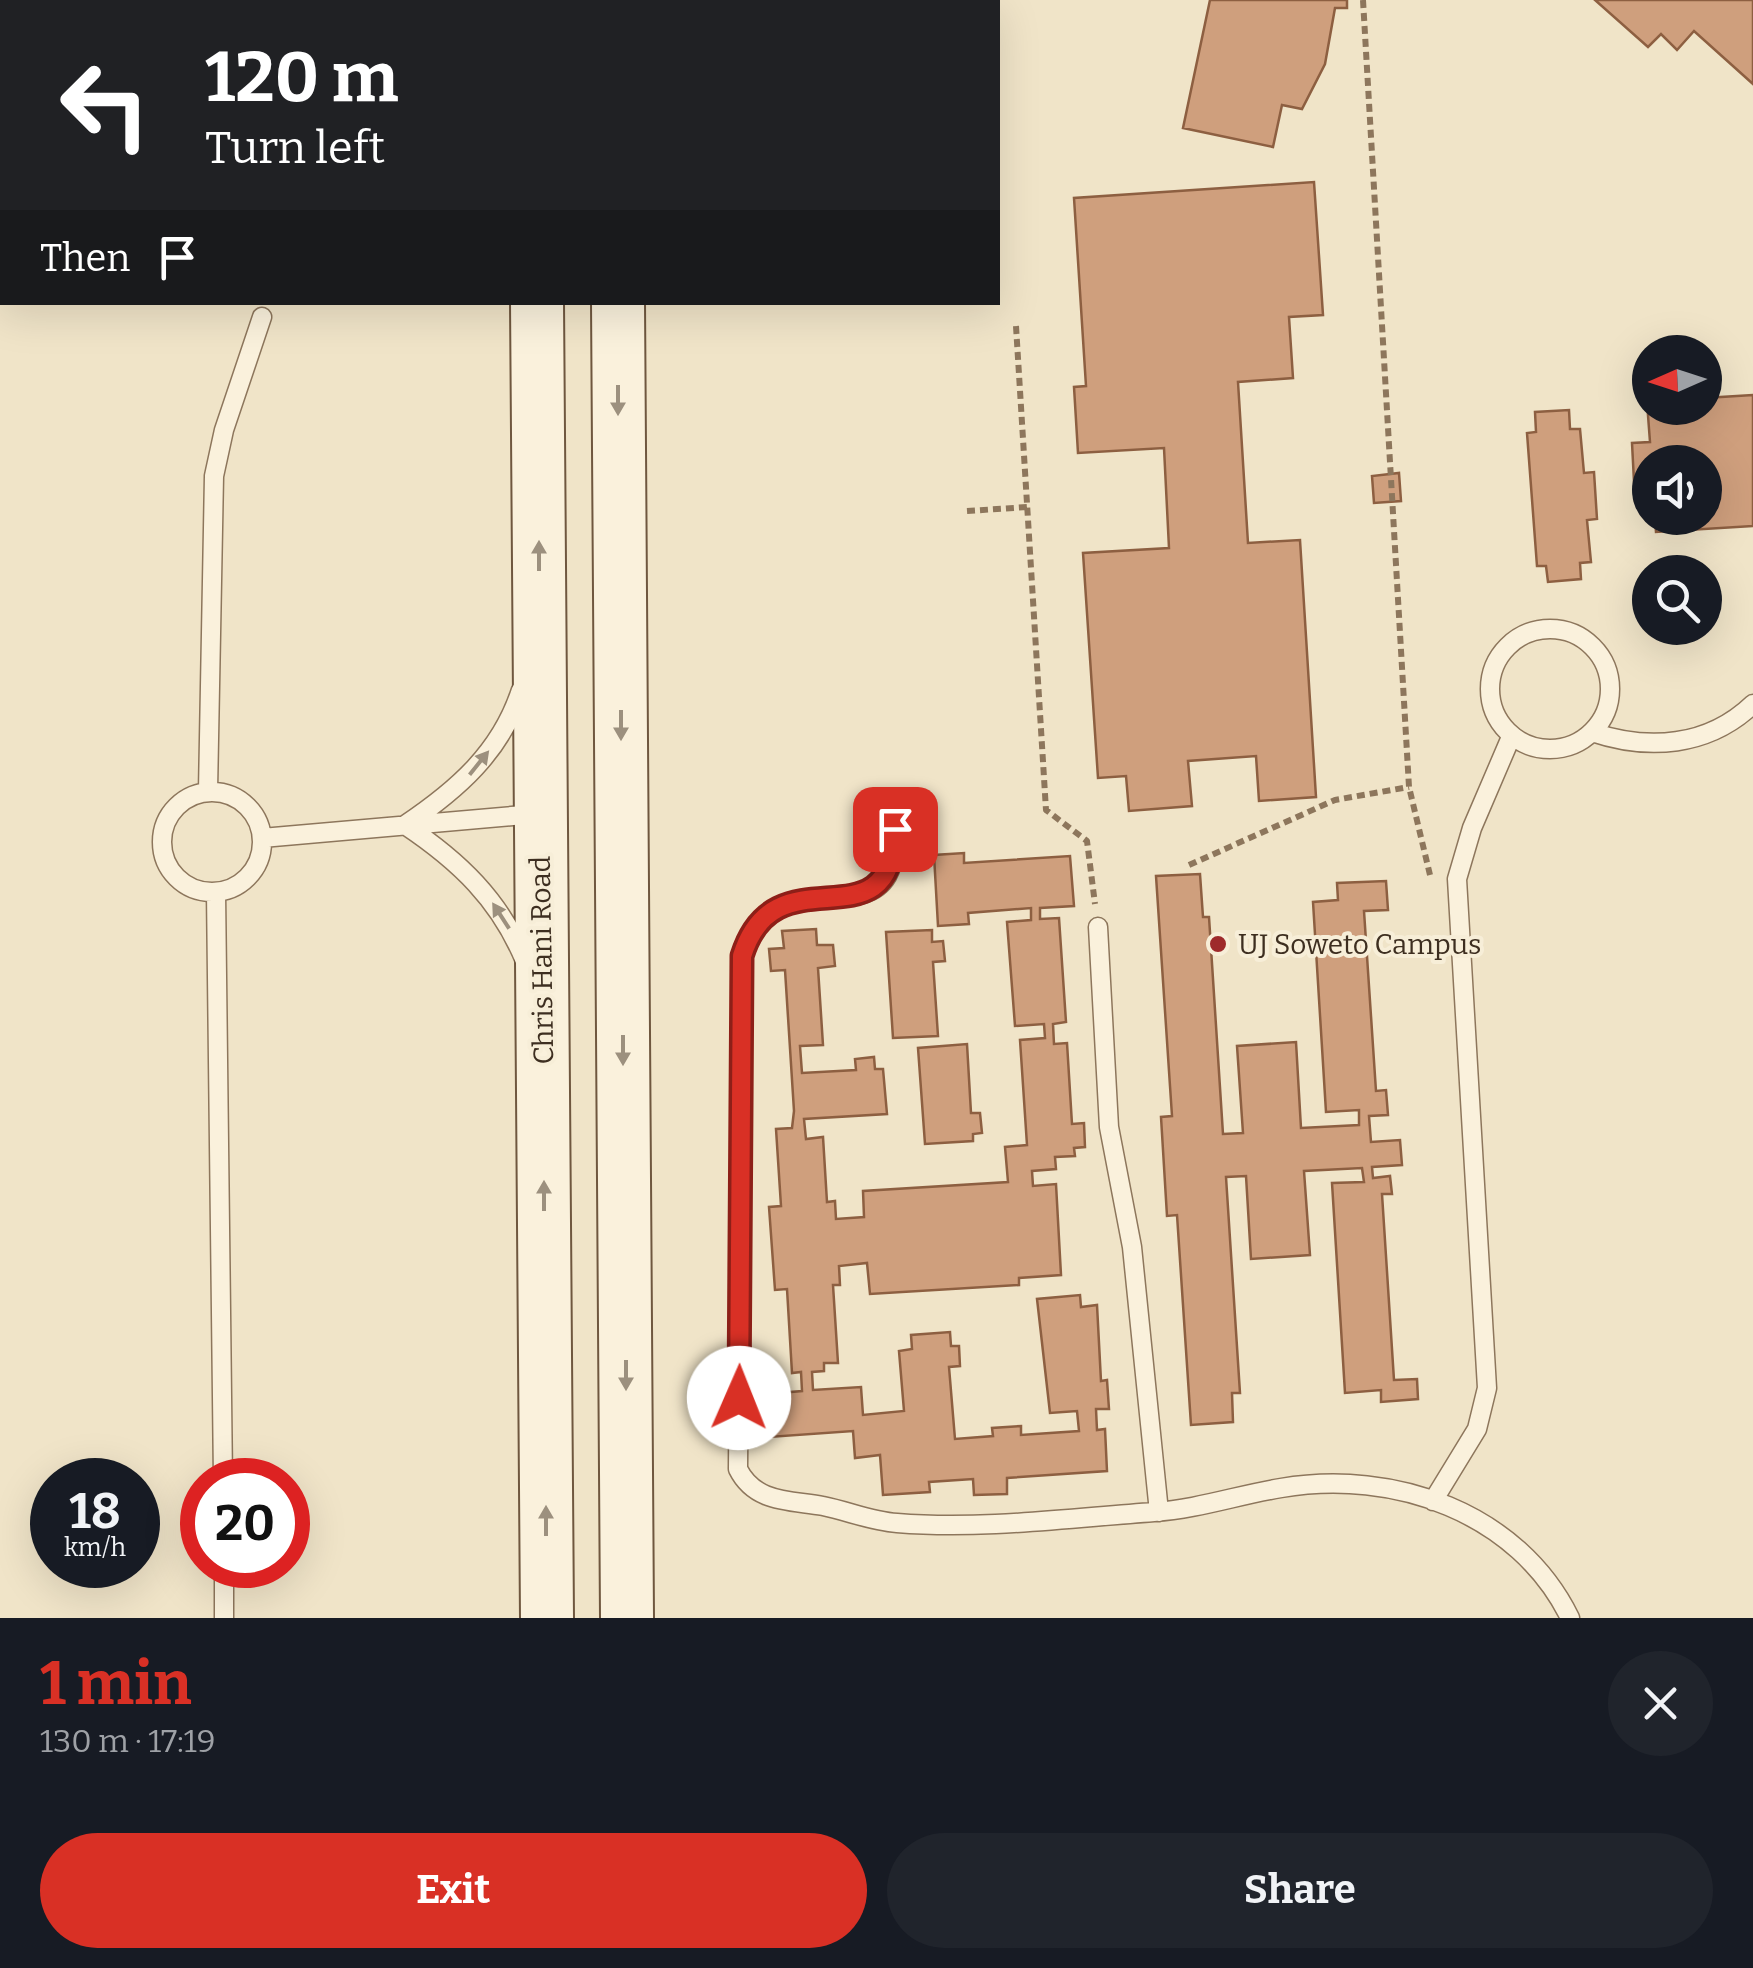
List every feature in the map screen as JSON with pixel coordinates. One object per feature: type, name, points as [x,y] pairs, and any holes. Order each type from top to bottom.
[{"type":"main road","name":"Chris Hani Road","points":[[538,305],[547,1618]]},
{"type":"main road","points":[[618,305],[628,1618]]},
{"type":"lane","points":[[208,792],[214,476],[224,430],[262,317]]},
{"type":"lane","points":[[1541,629],[1580,636],[1606,667],[1610,687],[1608,708],[1592,732],[1566,748],[1547,751],[1511,737],[1490,704],[1494,664],[1514,641],[1541,629]]},
{"type":"lane","points":[[405,826],[456,790],[501,735],[517,703],[540,632]]},
{"type":"lane","points":[[1592,732],[1624,743],[1686,740],[1709,734],[1753,704]]},
{"type":"lane","points":[[1433,1502],[1485,1409],[1457,879],[1472,828],[1511,737]]},
{"type":"lane","points":[[208,792],[238,799],[258,823],[262,838],[261,853],[245,880],[216,892],[200,891],[174,874],[162,846],[170,816],[180,804],[208,792]]},
{"type":"lane","points":[[895,807],[894,852],[882,882],[866,892],[778,906],[755,925],[742,956],[738,1469],[756,1493],[892,1522],[926,1524],[1159,1512],[1324,1483],[1379,1484],[1494,1528],[1531,1558],[1553,1584],[1570,1618]]},
{"type":"lane","points":[[262,838],[541,814]]},
{"type":"lane","points":[[405,826],[448,854],[478,881],[517,942],[542,1004]]},
{"type":"lane","points":[[216,892],[223,1458]]},
{"type":"lane","points":[[1098,927],[1110,1127],[1132,1247],[1159,1512]]},
{"type":"lane","points":[[224,1588],[224,1618]]},
{"type":"path","points":[[1364,0],[1409,787],[1431,880]]},
{"type":"path","points":[[1016,326],[1046,810],[1087,841],[1098,927]]},
{"type":"path","points":[[968,511],[1028,506]]},
{"type":"path","points":[[1189,865],[1335,800],[1409,787]]},
{"type":"building","points":[[1210,0],[1347,0],[1347,8],[1335,8],[1325,64],[1302,109],[1282,105],[1273,147],[1183,128]]},
{"type":"building","points":[[1595,0],[1753,0],[1753,84],[1694,31],[1677,50],[1661,34],[1648,47]]},
{"type":"building","points":[[1314,182],[1323,315],[1289,317],[1293,378],[1238,382],[1248,543],[1300,540],[1316,797],[1259,801],[1256,756],[1188,761],[1192,806],[1129,811],[1126,776],[1098,778],[1083,553],[1169,548],[1164,448],[1078,453],[1074,387],[1086,386],[1074,198]]},
{"type":"building","points":[[1753,395],[1753,526],[1722,528],[1722,445],[1632,445],[1650,442],[1649,425],[1722,425],[1722,397]]},
{"type":"building","points":[[1569,410],[1570,429],[1580,429],[1584,473],[1594,472],[1597,519],[1587,520],[1591,562],[1580,563],[1581,579],[1548,582],[1546,566],[1537,566],[1527,433],[1536,432],[1535,412]]},
{"type":"building","points":[[1399,473],[1401,501],[1374,503],[1372,476]]},
{"type":"building","points":[[964,853],[964,863],[1070,856],[1074,906],[1040,908],[1040,919],[1059,918],[1066,1022],[1053,1024],[1054,1044],[1067,1043],[1072,1124],[1084,1123],[1085,1147],[1074,1148],[1075,1156],[1055,1157],[1056,1169],[1032,1171],[1033,1186],[1056,1184],[1061,1275],[1019,1278],[1019,1285],[870,1294],[867,1263],[839,1266],[840,1285],[833,1285],[838,1363],[824,1363],[824,1371],[812,1372],[813,1390],[861,1387],[863,1415],[904,1411],[899,1351],[912,1349],[911,1335],[950,1332],[951,1346],[959,1346],[960,1366],[949,1367],[955,1439],[993,1436],[992,1428],[1021,1426],[1021,1435],[1079,1431],[1077,1411],[1050,1413],[1037,1299],[1080,1295],[1081,1307],[1097,1305],[1101,1381],[1107,1380],[1109,1409],[1096,1409],[1097,1430],[1105,1429],[1107,1471],[1007,1478],[1007,1494],[974,1495],[973,1479],[929,1482],[930,1492],[883,1495],[880,1455],[855,1458],[853,1431],[769,1437],[766,1394],[802,1391],[801,1372],[792,1373],[787,1289],[775,1290],[769,1207],[781,1206],[776,1129],[792,1128],[794,1111],[785,970],[771,971],[769,949],[784,948],[782,931],[816,929],[817,945],[833,945],[835,966],[818,968],[823,1045],[800,1046],[802,1073],[856,1070],[855,1059],[874,1057],[875,1069],[883,1069],[887,1114],[804,1119],[806,1139],[823,1137],[827,1202],[835,1201],[836,1219],[864,1217],[863,1191],[1008,1182],[1005,1147],[1027,1145],[1020,1040],[1045,1038],[1044,1024],[1015,1026],[1007,922],[1031,920],[1031,908],[968,913],[969,924],[938,926],[934,855]]},
{"type":"building","points":[[1200,874],[1203,917],[1209,917],[1223,1134],[1243,1133],[1237,1046],[1296,1042],[1301,1128],[1359,1125],[1359,1110],[1326,1112],[1313,902],[1338,900],[1337,883],[1386,881],[1388,910],[1364,911],[1376,1091],[1386,1090],[1388,1115],[1369,1116],[1371,1142],[1400,1140],[1402,1165],[1372,1167],[1373,1178],[1390,1176],[1392,1194],[1382,1194],[1394,1380],[1417,1379],[1418,1399],[1381,1402],[1381,1390],[1345,1393],[1332,1183],[1364,1182],[1362,1168],[1304,1171],[1310,1255],[1251,1259],[1246,1176],[1226,1177],[1240,1393],[1232,1393],[1233,1422],[1191,1425],[1177,1215],[1167,1216],[1161,1117],[1172,1116],[1156,876]]},
{"type":"building","points":[[932,930],[932,942],[943,941],[945,961],[933,962],[938,1036],[893,1038],[886,932]]},
{"type":"building","points":[[967,1044],[971,1113],[980,1113],[982,1133],[973,1134],[973,1141],[925,1144],[918,1048]]},
{"type":"place","name":"UJ Soweto Campus","points":[[1218,944]]},
{"type":"route","points":[[739,1398],[742,956],[755,925],[778,906],[875,888],[892,864],[895,829]]}]
